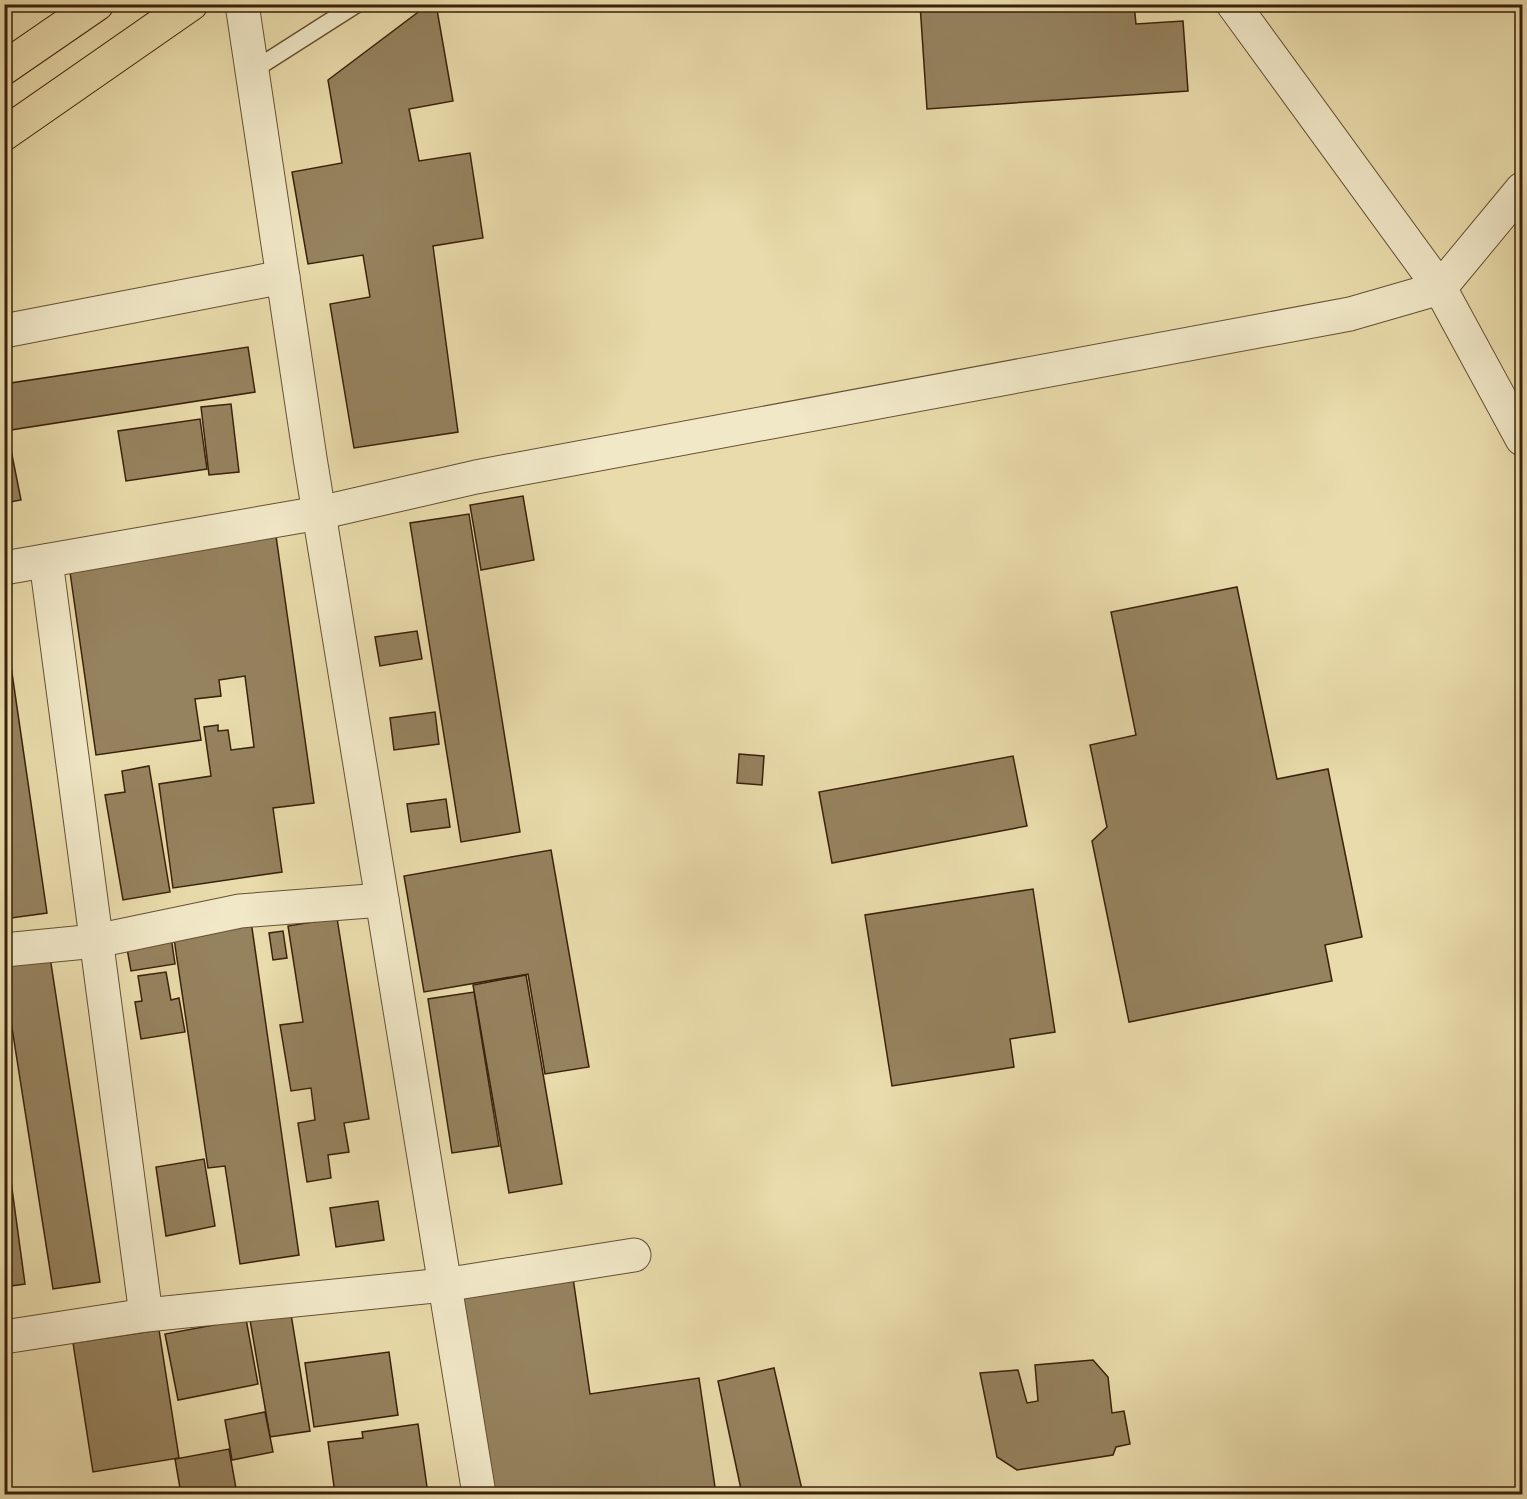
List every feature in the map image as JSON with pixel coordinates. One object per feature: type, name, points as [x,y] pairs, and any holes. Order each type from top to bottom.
[{"type":"highway","points":[[4,68],[97,4]]},
{"type":"highway","points":[[4,134],[191,4]]},
{"type":"street","points":[[242,4],[319,513],[479,1494]]},
{"type":"street","points":[[1233,4],[1440,288],[1522,439]]},
{"type":"street","points":[[4,568],[319,513],[487,475],[1350,314],[1440,288],[1522,189]]},
{"type":"street","points":[[4,331],[283,277]]},
{"type":"street","points":[[46,561],[146,1315]]},
{"type":"street","points":[[4,950],[96,941],[240,911],[382,900]]},
{"type":"street","points":[[4,1337],[146,1315],[444,1285],[634,1255]]},
{"type":"lane","points":[[252,71],[357,4]]},
{"type":"building","points":[[429,4],[436,4],[453,101],[409,109],[419,161],[470,153],[483,238],[433,246],[458,432],[354,448],[330,304],[370,297],[363,255],[308,264],[292,172],[342,163],[328,80]]},
{"type":"building","points":[[920,4],[1134,4],[1136,24],[1183,21],[1188,91],[927,109]]},
{"type":"building","points":[[248,347],[255,392],[4,431],[4,384]]},
{"type":"building","points":[[231,404],[239,472],[209,475],[201,407]]},
{"type":"building","points":[[200,419],[207,469],[126,481],[118,431]]},
{"type":"building","points":[[11,450],[21,500],[4,503],[4,451]]},
{"type":"building","points":[[523,496],[534,560],[481,570],[470,505]]},
{"type":"building","points":[[469,514],[520,832],[461,842],[410,523]]},
{"type":"building","points":[[276,536],[314,803],[273,808],[282,872],[173,888],[159,784],[211,776],[204,727],[218,725],[218,731],[228,730],[231,750],[254,747],[245,676],[219,680],[221,696],[195,699],[201,740],[96,755],[67,551]]},
{"type":"building","points":[[1237,587],[1277,779],[1328,769],[1362,937],[1325,945],[1332,981],[1129,1022],[1092,841],[1107,827],[1090,745],[1136,735],[1111,612]]},
{"type":"building","points":[[4,618],[47,913],[4,919]]},
{"type":"building","points":[[417,631],[422,659],[380,666],[375,637]]},
{"type":"building","points":[[435,712],[439,744],[394,750],[390,718]]},
{"type":"building","points":[[739,754],[764,756],[762,785],[737,783]]},
{"type":"building","points":[[1013,756],[1027,826],[832,863],[819,792]]},
{"type":"building","points":[[149,766],[170,892],[123,900],[105,795],[125,792],[122,771]]},
{"type":"building","points":[[446,799],[450,827],[411,832],[407,804]]},
{"type":"building","points":[[551,850],[589,1067],[545,1074],[528,974],[424,992],[404,876]]},
{"type":"building","points":[[1033,889],[1055,1032],[1010,1039],[1014,1067],[892,1086],[865,915]]},
{"type":"building","points":[[337,918],[369,1119],[344,1123],[349,1152],[328,1155],[331,1178],[307,1182],[298,1123],[315,1120],[311,1088],[291,1091],[280,1025],[303,1022],[288,926]]},
{"type":"building","points":[[251,921],[299,1255],[240,1264],[225,1166],[208,1168],[173,932]]},
{"type":"building","points":[[170,930],[175,964],[131,971],[125,937]]},
{"type":"building","points":[[283,931],[287,958],[273,960],[269,933]]},
{"type":"building","points":[[50,957],[100,1282],[53,1289],[4,977],[4,964]]},
{"type":"building","points":[[166,972],[171,1000],[179,998],[185,1032],[141,1039],[135,1002],[142,1001],[138,976]]},
{"type":"building","points":[[526,975],[562,1184],[509,1193],[473,985]]},
{"type":"building","points":[[474,992],[499,1146],[452,1153],[428,999]]},
{"type":"building","points":[[4,1130],[25,1284],[4,1287]]},
{"type":"building","points":[[204,1159],[215,1226],[166,1236],[156,1167]]},
{"type":"building","points":[[378,1201],[384,1240],[336,1247],[330,1208]]},
{"type":"building","points":[[572,1271],[590,1394],[699,1378],[716,1494],[491,1494],[461,1288]]},
{"type":"building","points":[[291,1314],[310,1431],[270,1437],[250,1320]]},
{"type":"building","points":[[246,1319],[258,1384],[178,1400],[165,1334]]},
{"type":"building","points":[[159,1330],[179,1458],[93,1472],[73,1343]]},
{"type":"building","points":[[389,1352],[398,1415],[314,1427],[305,1363]]},
{"type":"building","points":[[1093,1360],[1108,1377],[1112,1413],[1124,1411],[1130,1444],[1116,1447],[1113,1455],[1017,1470],[997,1457],[980,1373],[1018,1370],[1027,1403],[1038,1401],[1035,1365]]},
{"type":"building","points":[[774,1368],[803,1494],[742,1494],[718,1381]]},
{"type":"building","points":[[265,1412],[273,1452],[232,1460],[225,1420]]},
{"type":"building","points":[[418,1424],[428,1494],[335,1494],[328,1442],[363,1438],[362,1432]]},
{"type":"building","points":[[229,1449],[237,1494],[181,1494],[175,1459]]}]
